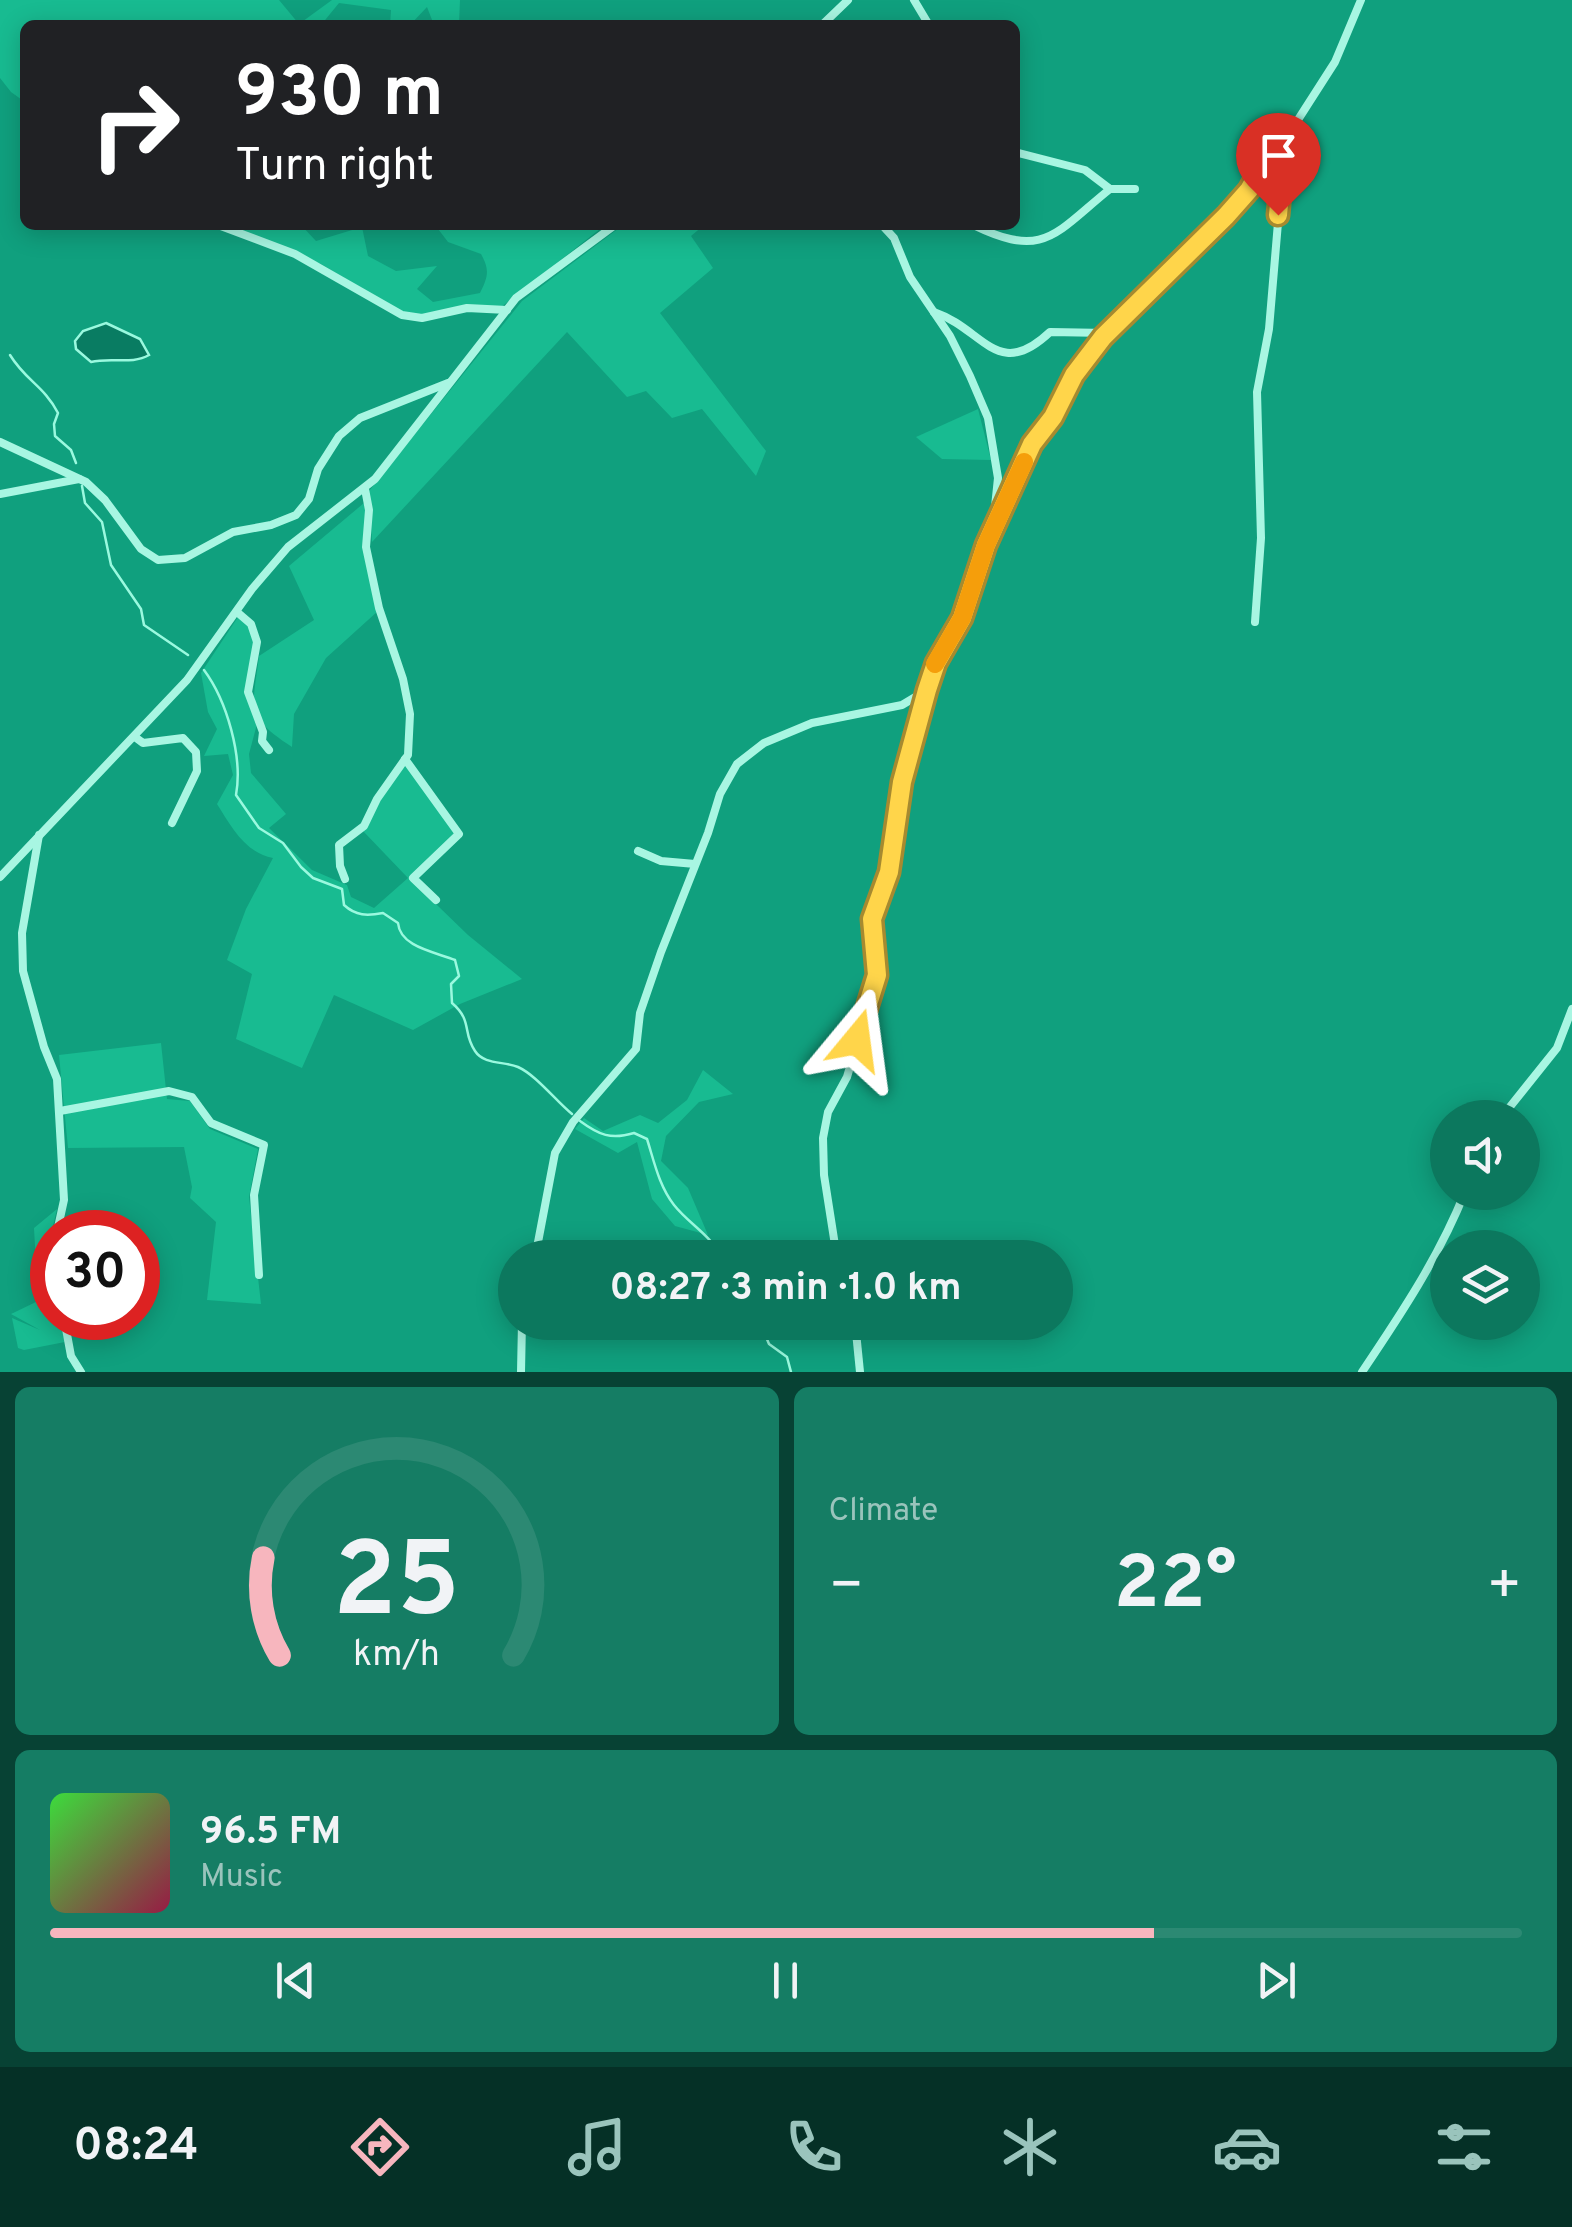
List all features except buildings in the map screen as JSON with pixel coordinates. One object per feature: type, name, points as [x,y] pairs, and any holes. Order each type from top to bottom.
[{"type":"street","points":[[832,20],[848,0]]},
{"type":"street","points":[[834,1240],[823,1138],[828,1112],[847,1077],[877,975],[872,919],[889,872],[902,782],[936,663],[962,618],[994,526],[1032,444],[1053,417],[1074,375],[1107,333],[1249,190],[1270,151],[1285,140],[1335,62],[1360,0]]},
{"type":"street","points":[[1254,622],[1261,538],[1257,392],[1269,329],[1285,140]]},
{"type":"street","points":[[1020,153],[1085,170],[1110,189]]},
{"type":"street","points":[[986,230],[1023,244],[1049,238],[1110,189],[1135,188]]},
{"type":"street","points":[[230,230],[322,268],[402,316],[422,318],[467,308],[508,310]]},
{"type":"street","points":[[0,877],[186,680],[288,547],[365,489],[516,298],[608,230]]},
{"type":"street","points":[[887,230],[894,238],[910,277],[950,336],[988,418],[998,478],[994,526]]},
{"type":"street","points":[[934,312],[955,319],[1002,354],[1030,351],[1050,332],[1107,333]]},
{"type":"street","points":[[0,442],[79,479],[105,500],[141,549],[158,560],[185,558],[233,532],[271,525],[296,515],[310,499],[318,469],[339,436],[360,418],[452,382]]},
{"type":"street","points":[[0,494],[79,479]]},
{"type":"street","points":[[345,879],[338,845],[364,826],[377,799],[408,755],[410,714],[366,547],[369,510],[365,489]]},
{"type":"street","points":[[237,612],[251,624],[257,642],[248,692],[263,732],[262,741],[269,750]]},
{"type":"street","points":[[539,1240],[555,1152],[572,1122],[636,1049],[640,1013],[720,794],[736,764],[764,743],[812,723],[902,704],[927,690]]},
{"type":"street","points":[[136,736],[144,743],[183,738],[196,752],[196,772],[172,823]]},
{"type":"street","points":[[405,759],[459,834],[414,878],[436,900]]},
{"type":"street","points":[[40,834],[22,933],[23,971],[44,1047],[57,1078],[62,1210]]},
{"type":"street","points":[[638,851],[661,860],[695,864]]},
{"type":"street","points":[[1516,1100],[1557,1048],[1572,1009]]},
{"type":"street","points":[[60,1111],[169,1091],[192,1097],[211,1123],[264,1145],[254,1196],[259,1275]]},
{"type":"street","points":[[1362,1372],[1426,1274],[1458,1210]]},
{"type":"street","points":[[67,1340],[70,1356],[80,1372]]},
{"type":"street","points":[[521,1372],[522,1340]]},
{"type":"street","points":[[857,1340],[860,1372]]},
{"type":"green space","points":[[0,0],[279,0],[296,20],[20,20],[20,98],[0,78]]},
{"type":"green space","points":[[332,0],[460,0],[459,20],[432,20],[427,7],[415,20],[390,20],[391,10],[339,3],[325,20],[304,20]]},
{"type":"green space","points":[[236,230],[306,230],[316,241],[363,230],[368,256],[396,271],[437,266],[417,289],[433,302],[480,293],[487,274],[481,254],[448,242],[439,230],[599,230],[500,308],[404,313],[321,264]]},
{"type":"green space","points":[[616,230],[698,230],[691,236],[713,268],[660,313],[766,451],[756,476],[702,409],[672,418],[646,391],[627,397],[567,332],[372,542],[369,491],[522,301]]},
{"type":"green space","points":[[978,409],[991,460],[942,459],[916,437]]},
{"type":"green space","points":[[364,503],[363,548],[378,611],[326,658],[294,714],[292,747],[258,718],[254,699],[259,656],[314,620],[289,566]]},
{"type":"green space","points":[[238,617],[249,626],[254,644],[245,692],[257,724],[249,754],[251,773],[286,814],[269,828],[312,870],[347,885],[351,897],[374,908],[408,878],[363,831],[378,801],[405,763],[456,833],[409,878],[468,935],[522,979],[460,1004],[413,1030],[334,995],[302,1068],[236,1039],[252,974],[227,960],[246,909],[273,858],[247,845],[217,804],[233,775],[228,754],[204,756],[217,729],[208,712],[201,673]]},
{"type":"green space","points":[[161,1043],[167,1099],[190,1101],[210,1129],[258,1149],[249,1197],[261,1304],[207,1300],[216,1222],[190,1198],[192,1187],[184,1147],[68,1148],[59,1055]]},
{"type":"green space","points":[[703,1070],[733,1094],[699,1102],[666,1136],[661,1161],[688,1188],[708,1235],[675,1226],[652,1199],[637,1142],[618,1153],[575,1129],[584,1118],[603,1131],[640,1115],[658,1123],[687,1100]]},
{"type":"green space","points":[[30,1305],[30,1324],[11,1314]]},
{"type":"green space","points":[[12,1318],[30,1326],[30,1340],[65,1342],[18,1348]]},
{"type":"water","points":[[106,323],[140,339],[149,355],[136,360],[91,362],[76,349],[75,341],[83,331]]},
{"type":"waterway","points":[[10,355],[53,404],[58,413],[55,436],[71,450],[76,463]]},
{"type":"waterway","points":[[82,486],[85,503],[102,522],[111,565],[141,609],[144,625],[188,655]]},
{"type":"waterway","points":[[204,670],[220,697],[231,730],[237,764],[236,795],[259,828],[283,843],[313,878],[342,889],[348,909],[362,914],[383,913],[398,923],[412,943],[455,960],[459,976],[451,984],[452,1003],[463,1015],[475,1051],[484,1059],[525,1071],[572,1114]]},
{"type":"waterway","points":[[580,1121],[606,1135],[634,1133],[647,1139],[669,1198],[709,1240]]},
{"type":"waterway","points":[[767,1340],[787,1357],[791,1372]]},
{"type":"slow traffic","points":[[935,664],[962,618],[986,545],[1024,462]]},
{"type":"route","points":[[857,1040],[877,975],[872,919],[889,872],[902,782],[927,690],[936,663],[962,618],[986,545],[1032,444],[1053,417],[1074,375],[1103,337],[1226,216],[1249,190],[1270,151],[1285,140],[1278,215]]}]
